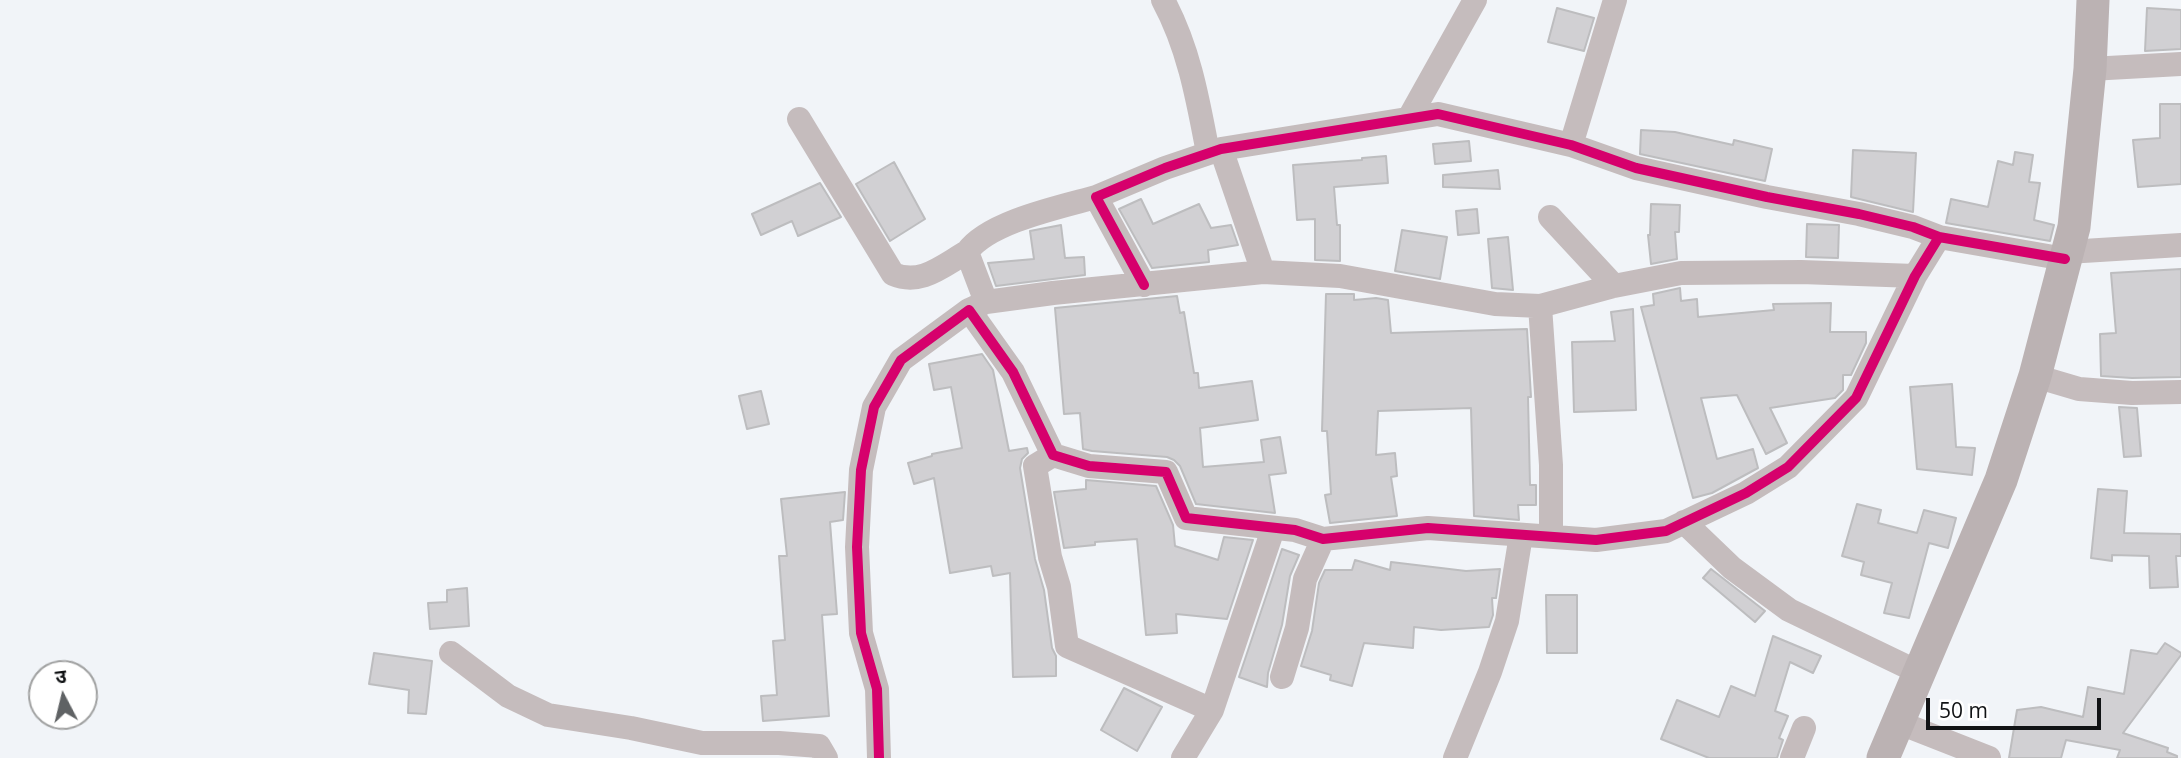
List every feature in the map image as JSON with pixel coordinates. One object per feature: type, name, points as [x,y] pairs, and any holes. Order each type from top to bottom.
[{"type":"main road","points":[[1883,758],[2001,480],[2035,376],[2074,227],[2090,69],[2093,0]]},
{"type":"street","points":[[1163,0],[1175,22],[1195,80],[1214,151],[1263,272]]},
{"type":"street","points":[[1409,118],[1475,0]]},
{"type":"street","points":[[1571,145],[1615,0]]},
{"type":"street","points":[[2090,69],[2181,64]]},
{"type":"street","points":[[799,119],[893,274],[904,279],[920,279],[967,253],[973,243],[1014,222],[1096,197],[1214,151],[1438,114],[1571,145],[1636,168],[1859,214],[1913,227],[1939,237],[2066,256],[2181,245]]},
{"type":"street","points":[[1096,197],[1144,285]]},
{"type":"street","points":[[1550,217],[1614,286]]},
{"type":"street","points":[[967,253],[978,306],[1053,455],[1089,466],[1166,472],[1186,518],[1295,530],[1323,538],[1428,528],[1596,540],[1666,531],[1746,493],[1788,467],[1856,398],[1915,276],[1939,237]]},
{"type":"street","points":[[878,758],[877,689],[861,633],[857,547],[864,458],[874,407],[901,360],[978,306],[1053,293],[1263,272],[1340,276],[1495,304],[1540,306],[1614,286],[1681,273],[1801,272],[1915,276]]},
{"type":"street","points":[[1540,306],[1551,465],[1550,536]]},
{"type":"street","points":[[2035,376],[2079,389],[2132,393],[2181,392]]},
{"type":"street","points":[[1053,455],[1035,466],[1050,557],[1059,587],[1067,646],[1212,710]]},
{"type":"street","points":[[1684,523],[1732,568],[1789,610],[1920,673]]},
{"type":"street","points":[[1183,758],[1212,710],[1273,528]]},
{"type":"street","points":[[1455,758],[1490,672],[1507,621],[1521,535]]},
{"type":"street","points":[[1282,677],[1297,628],[1305,579],[1323,538]]},
{"type":"street","points":[[451,653],[508,696],[548,715],[702,743],[819,746],[826,758]]},
{"type":"street","points":[[1900,723],[1989,758]]},
{"type":"street","points":[[1792,758],[1804,728]]},
{"type":"building","points":[[1557,8],[1594,18],[1584,51],[1548,42]]},
{"type":"building","points":[[2147,8],[2181,10],[2181,49],[2145,51]]},
{"type":"building","points":[[2160,104],[2181,104],[2181,184],[2138,187],[2133,140],[2160,138]]},
{"type":"building","points":[[1641,130],[1675,132],[1733,145],[1734,140],[1772,149],[1765,181],[1640,154]]},
{"type":"building","points":[[1469,141],[1471,161],[1435,164],[1433,144]]},
{"type":"building","points":[[1853,150],[1916,153],[1913,212],[1851,197]]},
{"type":"building","points":[[2015,152],[2033,155],[2029,182],[2040,183],[2034,220],[2054,225],[2050,241],[1946,223],[1951,199],[1988,207],[1998,161],[2013,165]]},
{"type":"building","points":[[1386,156],[1388,183],[1334,187],[1337,225],[1340,225],[1340,261],[1315,260],[1315,219],[1297,220],[1293,165]]},
{"type":"building","points":[[894,162],[925,219],[890,241],[856,184]]},
{"type":"building","points":[[1498,170],[1500,189],[1443,187],[1443,175]]},
{"type":"building","points":[[820,183],[841,217],[798,236],[792,221],[761,235],[752,214]]},
{"type":"building","points":[[1141,199],[1153,224],[1199,204],[1211,228],[1231,225],[1238,245],[1208,250],[1209,262],[1152,268],[1119,209]]},
{"type":"building","points":[[1651,204],[1680,205],[1679,232],[1675,232],[1677,259],[1651,264],[1648,235]]},
{"type":"building","points":[[1477,209],[1479,233],[1458,235],[1456,211]]},
{"type":"building","points":[[1807,224],[1839,225],[1838,258],[1806,257]]},
{"type":"building","points":[[1061,225],[1065,258],[1084,257],[1085,275],[996,286],[988,263],[1034,259],[1030,231]]},
{"type":"building","points":[[1402,230],[1447,237],[1440,279],[1395,271]]},
{"type":"building","points":[[1508,237],[1513,290],[1492,288],[1488,239]]},
{"type":"building","points":[[2181,269],[2181,377],[2101,376],[2100,334],[2116,333],[2111,273]]},
{"type":"building","points":[[1680,288],[1681,301],[1697,299],[1698,317],[1774,310],[1773,304],[1831,303],[1830,332],[1866,332],[1866,343],[1851,375],[1843,375],[1843,390],[1835,398],[1770,408],[1787,443],[1766,454],[1737,395],[1701,398],[1717,459],[1753,449],[1758,468],[1712,493],[1693,498],[1641,307],[1654,305],[1653,294]]},
{"type":"building","points":[[1326,294],[1354,294],[1354,300],[1388,300],[1391,333],[1527,329],[1531,397],[1528,397],[1530,485],[1536,485],[1536,505],[1518,505],[1519,520],[1474,516],[1471,408],[1378,411],[1376,455],[1395,453],[1397,476],[1391,477],[1397,516],[1330,523],[1325,495],[1331,494],[1327,431],[1322,431]]},
{"type":"building","points":[[1177,296],[1180,313],[1184,312],[1199,388],[1252,381],[1258,420],[1200,428],[1203,467],[1264,462],[1261,440],[1280,437],[1286,473],[1269,475],[1275,513],[1196,504],[1180,466],[1174,460],[1167,457],[1083,449],[1080,413],[1064,414],[1055,308]]},
{"type":"building","points":[[1633,309],[1636,410],[1574,412],[1572,342],[1615,341],[1611,312]]},
{"type":"building","points":[[982,354],[993,370],[1009,451],[1027,448],[1028,453],[1022,459],[1020,468],[1035,559],[1044,590],[1052,648],[1056,656],[1056,676],[1013,677],[1010,573],[993,576],[991,566],[950,573],[934,478],[914,484],[908,463],[932,454],[962,448],[951,387],[934,390],[929,364]]},
{"type":"building","points":[[1952,384],[1956,447],[1975,448],[1972,475],[1917,469],[1910,387]]},
{"type":"building","points":[[761,391],[769,424],[747,429],[739,396]]},
{"type":"building","points":[[2119,407],[2137,408],[2141,456],[2124,457]]},
{"type":"building","points":[[1086,480],[1156,486],[1173,525],[1175,546],[1218,560],[1224,537],[1253,540],[1227,619],[1176,614],[1177,633],[1146,635],[1137,539],[1095,542],[1095,545],[1064,548],[1054,492],[1086,489]]},
{"type":"building","points":[[2098,489],[2127,491],[2124,533],[2181,534],[2181,556],[2176,556],[2178,587],[2150,588],[2149,556],[2112,555],[2112,561],[2091,558]]},
{"type":"building","points":[[845,492],[843,520],[830,522],[837,614],[822,615],[829,716],[763,721],[761,696],[777,695],[773,641],[785,640],[779,556],[787,556],[781,499]]},
{"type":"building","points":[[1857,504],[1881,510],[1878,523],[1917,533],[1924,510],[1956,518],[1948,548],[1929,543],[1909,618],[1884,613],[1892,583],[1861,575],[1864,562],[1842,556]]},
{"type":"building","points":[[1282,549],[1299,555],[1290,576],[1282,625],[1268,673],[1267,687],[1239,677]]},
{"type":"building","points":[[1355,560],[1390,570],[1391,562],[1466,571],[1500,569],[1496,598],[1492,598],[1493,615],[1489,627],[1441,630],[1414,627],[1413,648],[1364,643],[1352,686],[1330,680],[1331,675],[1301,666],[1312,631],[1319,583],[1325,570],[1352,570]]},
{"type":"building","points":[[1711,569],[1765,611],[1755,622],[1703,578]]},
{"type":"building","points":[[467,588],[469,626],[430,629],[428,603],[447,602],[447,590]]},
{"type":"building","points":[[1546,595],[1577,595],[1577,653],[1547,653]]},
{"type":"building","points":[[1773,636],[1821,656],[1813,673],[1790,662],[1775,711],[1788,716],[1779,738],[1783,740],[1777,758],[1709,758],[1661,739],[1677,700],[1719,717],[1731,686],[1755,696]]},
{"type":"building","points":[[2165,643],[2181,655],[2123,733],[2168,748],[2167,752],[2177,758],[2117,758],[2120,750],[2066,740],[2061,758],[2009,758],[2017,710],[2041,707],[2083,717],[2088,687],[2124,694],[2131,650],[2157,654]]},
{"type":"building","points":[[374,653],[432,661],[426,714],[408,713],[409,690],[369,684]]},
{"type":"building","points":[[1124,688],[1162,707],[1137,751],[1101,730]]},
{"type":"cycle path","points":[[1144,285],[1096,197],[1165,168],[1221,149],[1438,114],[1571,145],[1636,168],[1859,214],[1913,227],[1939,237]]},
{"type":"cycle path","points":[[879,758],[877,689],[861,633],[857,547],[861,470],[874,407],[901,360],[969,310],[1013,372],[1053,455],[1089,466],[1166,472],[1186,518],[1295,530],[1323,539],[1428,528],[1596,540],[1666,531],[1746,493],[1788,467],[1856,398],[1915,276],[1939,237],[2065,259]]}]
